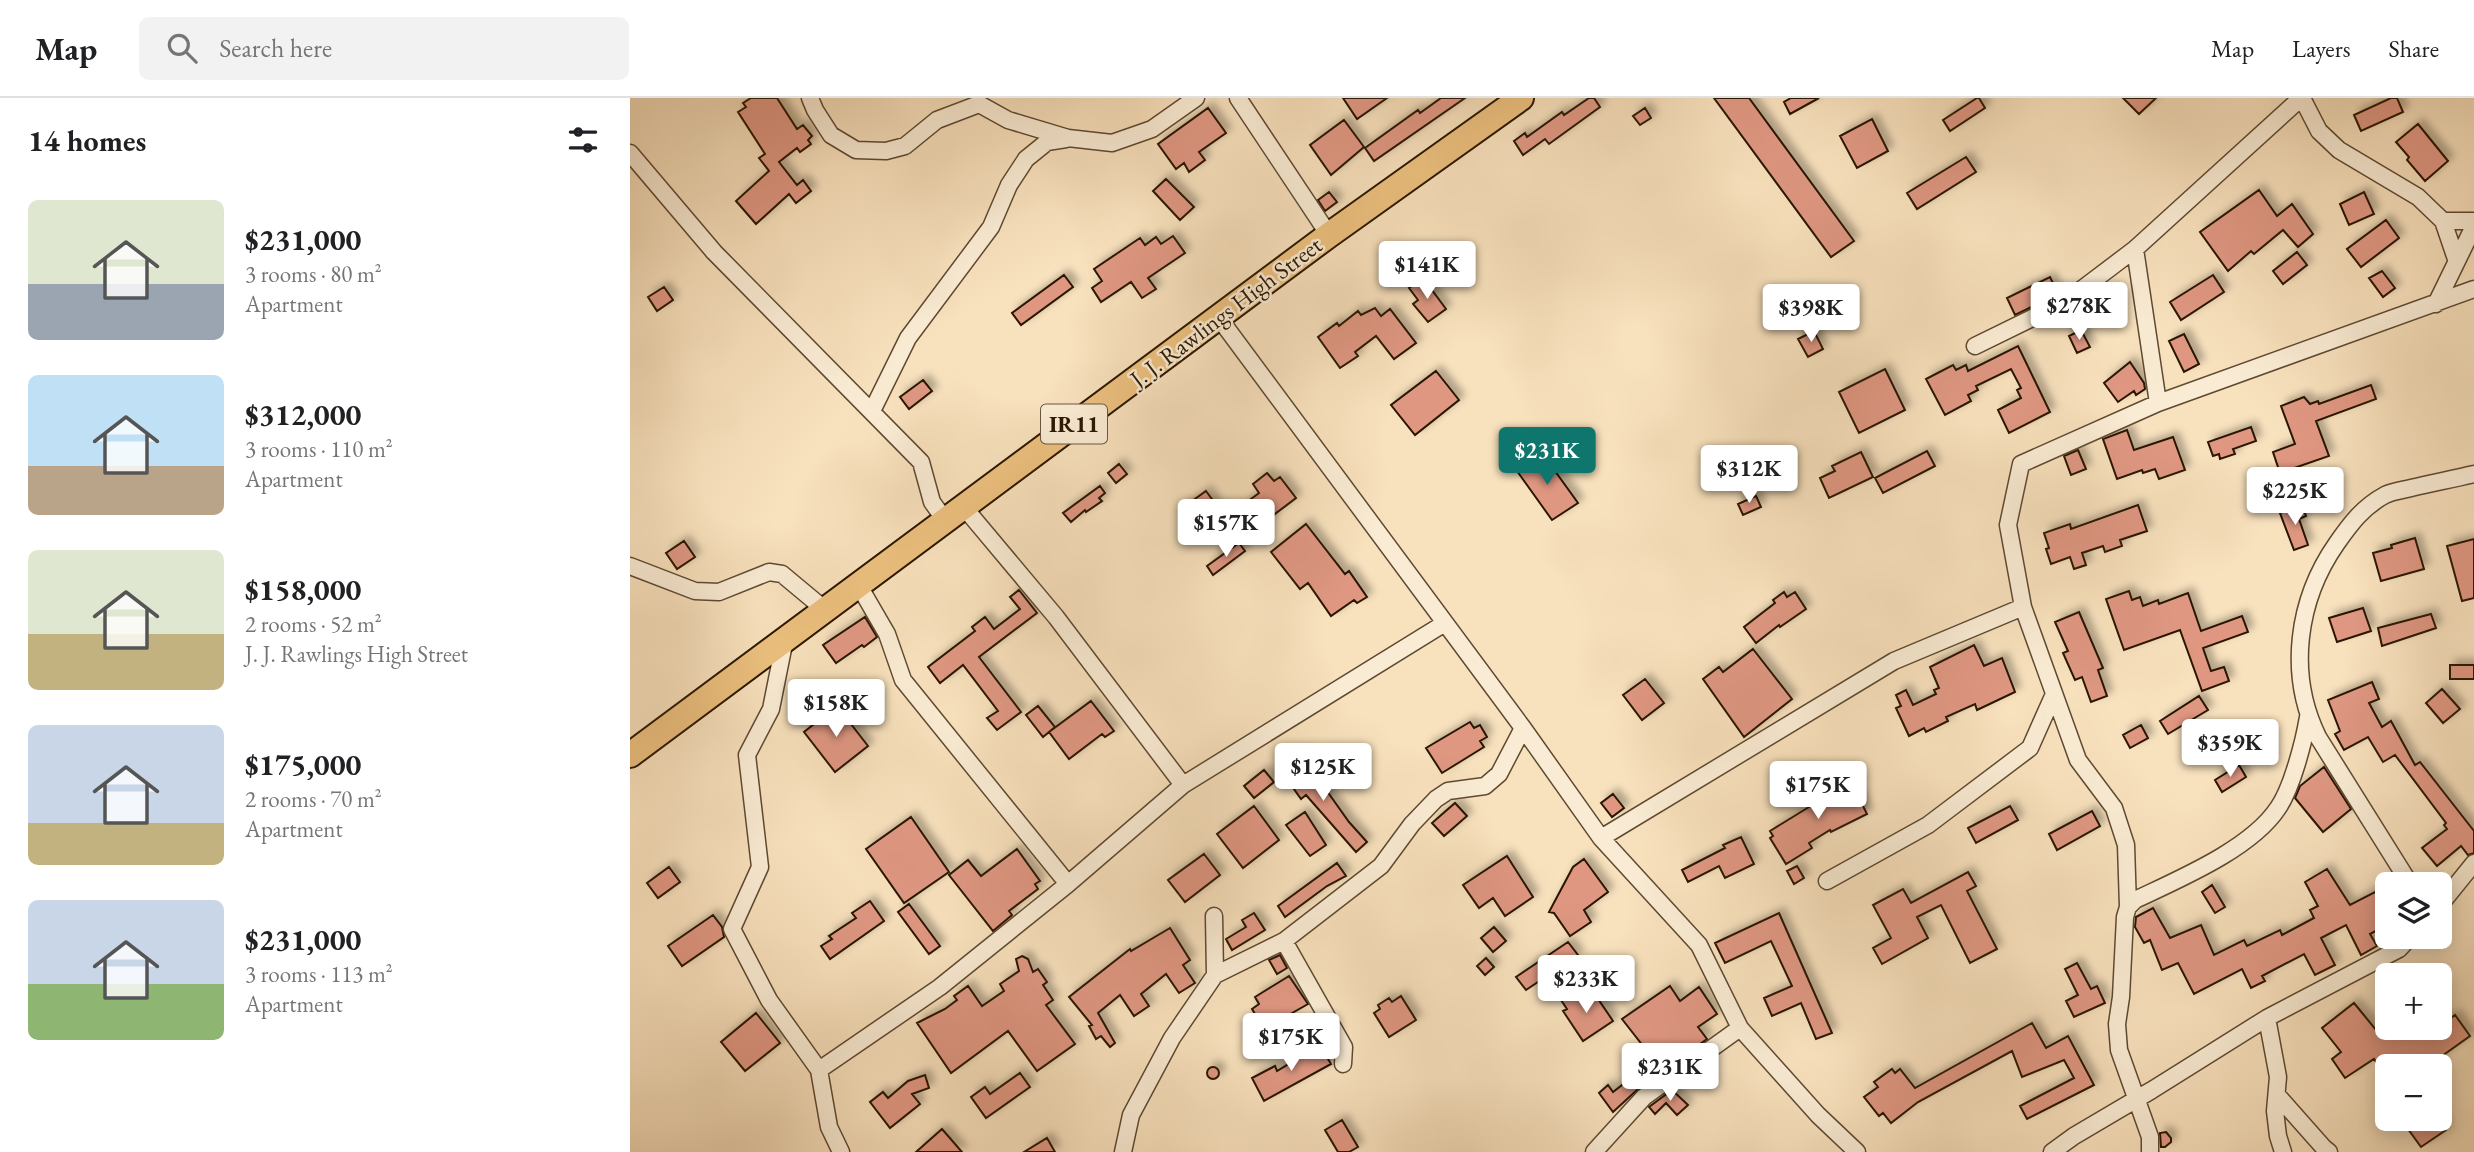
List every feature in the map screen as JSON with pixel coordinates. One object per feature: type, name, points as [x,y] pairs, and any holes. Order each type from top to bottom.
[{"type":"main road","name":"J. J. Rawlings High Street","points":[[630,755],[1329,235],[1521,98]]},
{"type":"street","points":[[810,98],[831,135],[856,150],[886,150],[905,146],[937,120],[978,101],[1008,120],[1068,138],[1112,142],[1152,129],[1196,98]]},
{"type":"street","points":[[1238,98],[1329,235]]},
{"type":"street","points":[[1975,346],[2065,302],[2135,249],[2301,98],[2319,131],[2339,150],[2418,197],[2443,220],[2456,259]]},
{"type":"street","points":[[872,411],[908,338],[991,227],[1009,185],[1026,159],[1047,142],[1068,138]]},
{"type":"street","points":[[630,153],[714,251],[921,462],[932,502],[954,513],[1056,617],[1183,785]]},
{"type":"street","points":[[2436,304],[2474,223],[2443,220]]},
{"type":"street","points":[[2135,249],[2158,403]]},
{"type":"street","points":[[2128,907],[2126,845],[2114,808],[2078,760],[2023,607],[2008,525],[2021,464],[2158,403],[2474,289]]},
{"type":"street","points":[[1219,318],[1523,728],[1601,838],[1699,945],[1740,1028],[1818,1115],[1857,1152]]},
{"type":"street","points":[[2402,872],[2308,717],[2302,687],[2299,646],[2306,603],[2327,558],[2357,514],[2387,494],[2474,474]]},
{"type":"street","points":[[630,566],[695,591],[719,593],[769,572],[782,575],[824,609]]},
{"type":"street","points":[[858,584],[887,634],[903,681],[1068,884]]},
{"type":"street","points":[[1601,838],[1894,661],[2023,607]]},
{"type":"street","points":[[819,1070],[940,987],[1068,884],[1183,785],[1445,623]]},
{"type":"street","points":[[785,639],[771,709],[747,755],[760,867],[732,929],[769,1000],[819,1070],[829,1127],[841,1152]]},
{"type":"street","points":[[1827,881],[1928,825],[2030,748],[2054,694]]},
{"type":"street","points":[[2150,1152],[2150,1138],[2119,1050],[2117,1024],[2121,997],[2124,917],[2135,900],[2201,868],[2238,845],[2264,824],[2279,807],[2304,744],[2308,717]]},
{"type":"street","points":[[1123,1152],[1131,1115],[1172,1038],[1215,975],[1284,941],[1381,866],[1412,824],[1448,790],[1485,786],[1499,774],[1523,728]]},
{"type":"street","points":[[2452,890],[2474,863]]},
{"type":"street","points":[[1214,916],[1215,975]]},
{"type":"street","points":[[1284,941],[1344,1047],[1343,1064]]},
{"type":"street","points":[[2052,1152],[2267,1018],[2399,949]]},
{"type":"street","points":[[2267,1018],[2278,1076],[2275,1111],[2283,1152]]},
{"type":"street","points":[[1594,1152],[1644,1097],[1740,1028]]},
{"type":"street","points":[[2277,1095],[2329,1152]]},
{"type":"building","points":[[751,98],[777,98],[797,129],[803,125],[812,136],[808,140],[811,144],[800,152],[797,148],[779,162],[797,185],[803,180],[811,191],[796,203],[789,194],[756,224],[736,201],[769,171],[759,158],[765,154],[738,112],[746,107],[743,103]]},
{"type":"building","points":[[1343,98],[1387,98],[1357,119]]},
{"type":"building","points":[[1441,98],[1465,98],[1374,161],[1365,148],[1418,110],[1420,113]]},
{"type":"building","points":[[1589,98],[1594,98],[1600,107],[1549,144],[1545,139],[1523,155],[1514,141],[1525,133],[1527,137],[1562,112],[1564,115]]},
{"type":"building","points":[[1714,98],[1749,98],[1854,241],[1831,257]]},
{"type":"building","points":[[1791,98],[1819,98],[1790,114],[1784,102]]},
{"type":"building","points":[[1977,98],[1985,108],[1950,131],[1943,120]]},
{"type":"building","points":[[2123,98],[2156,98],[2139,114]]},
{"type":"building","points":[[2391,98],[2397,98],[2403,112],[2361,131],[2354,115]]},
{"type":"building","points":[[1208,108],[1226,133],[1199,152],[1205,160],[1189,172],[1184,163],[1176,169],[1158,144]]},
{"type":"building","points":[[1645,108],[1651,118],[1640,125],[1633,116]]},
{"type":"building","points":[[1872,119],[1888,151],[1857,168],[1840,136]]},
{"type":"building","points":[[1344,120],[1364,147],[1331,175],[1310,145]]},
{"type":"building","points":[[2418,124],[2448,161],[2425,181],[2396,142]]},
{"type":"building","points":[[1966,157],[1976,172],[1917,209],[1907,193]]},
{"type":"building","points":[[1166,179],[1194,207],[1180,220],[1153,191]]},
{"type":"building","points":[[2259,190],[2277,216],[2292,204],[2313,234],[2298,247],[2283,230],[2254,254],[2251,251],[2228,271],[2200,232]]},
{"type":"building","points":[[1329,192],[1337,202],[1325,211],[1318,200]]},
{"type":"building","points":[[2364,192],[2374,214],[2349,225],[2340,204]]},
{"type":"building","points":[[2386,220],[2399,238],[2361,267],[2347,249]]},
{"type":"building","points":[[1173,236],[1185,253],[1148,278],[1156,289],[1142,298],[1131,282],[1101,302],[1092,288],[1102,281],[1094,269],[1140,238],[1145,245],[1156,237],[1161,244]]},
{"type":"building","points":[[2297,252],[2307,265],[2283,284],[2273,271]]},
{"type":"building","points":[[2382,271],[2395,288],[2383,297],[2369,278]]},
{"type":"building","points":[[1064,275],[1073,287],[1021,325],[1012,313]]},
{"type":"building","points":[[2213,275],[2224,292],[2181,320],[2170,302]]},
{"type":"building","points":[[2050,277],[2058,294],[2015,315],[2007,298]]},
{"type":"building","points":[[1423,278],[1446,309],[1428,322],[1413,304],[1418,300],[1409,288]]},
{"type":"building","points":[[664,287],[673,300],[657,311],[648,297]]},
{"type":"building","points":[[1375,308],[1381,316],[1390,309],[1416,343],[1394,359],[1376,336],[1355,352],[1358,356],[1340,368],[1318,337],[1337,323],[1339,326],[1358,311],[1361,315]]},
{"type":"building","points":[[2081,330],[2090,347],[2077,353],[2069,336]]},
{"type":"building","points":[[1814,331],[1823,349],[1808,357],[1798,339]]},
{"type":"building","points":[[2184,334],[2199,364],[2184,372],[2169,341]]},
{"type":"building","points":[[2018,346],[2050,412],[2009,433],[1998,410],[2021,398],[2017,390],[2021,388],[2011,369],[1976,386],[1978,390],[1968,395],[1971,401],[1945,415],[1926,379],[1953,365],[1956,370],[1966,365],[1968,371]]},
{"type":"building","points":[[2130,362],[2145,389],[2136,395],[2134,391],[2118,402],[2104,383]]},
{"type":"building","points":[[1885,369],[1905,410],[1859,433],[1839,392]]},
{"type":"building","points":[[1436,371],[1459,400],[1415,435],[1391,405]]},
{"type":"building","points":[[923,380],[932,391],[909,409],[900,397]]},
{"type":"building","points":[[2371,385],[2376,399],[2316,421],[2329,456],[2280,473],[2273,452],[2295,444],[2281,406],[2304,397],[2310,404],[2318,401],[2319,404]]},
{"type":"building","points":[[2251,427],[2256,441],[2233,449],[2235,454],[2220,459],[2219,454],[2213,456],[2208,442]]},
{"type":"building","points":[[2127,430],[2134,450],[2173,437],[2185,470],[2159,479],[2155,469],[2143,473],[2142,470],[2117,479],[2103,439]]},
{"type":"building","points":[[2078,450],[2086,469],[2071,475],[2064,456]]},
{"type":"building","points":[[1927,451],[1935,466],[1883,493],[1875,478]]},
{"type":"building","points":[[1861,452],[1873,477],[1829,498],[1820,478],[1835,471],[1832,466]]},
{"type":"building","points":[[1542,453],[1578,503],[1552,520],[1517,471]]},
{"type":"building","points":[[1119,464],[1127,474],[1116,483],[1108,473]]},
{"type":"building","points":[[1267,473],[1274,481],[1280,477],[1296,498],[1259,526],[1243,505],[1259,493],[1253,484]]},
{"type":"building","points":[[1100,486],[1105,493],[1099,498],[1102,501],[1071,522],[1063,513]]},
{"type":"building","points":[[1206,491],[1217,506],[1195,522],[1184,507]]},
{"type":"building","points":[[1756,496],[1761,507],[1743,515],[1738,504]]},
{"type":"building","points":[[2138,505],[2147,531],[2120,540],[2122,546],[2105,552],[2103,546],[2082,553],[2086,565],[2074,569],[2070,557],[2051,564],[2044,533],[2070,524],[2071,529]]},
{"type":"building","points":[[2302,505],[2306,516],[2299,519],[2308,545],[2294,550],[2280,513]]},
{"type":"building","points":[[1306,524],[1345,574],[1349,571],[1367,597],[1357,603],[1354,600],[1331,616],[1308,583],[1300,589],[1271,552]]},
{"type":"building","points":[[2415,538],[2424,569],[2381,581],[2373,553]]},
{"type":"building","points":[[2474,539],[2474,598],[2462,601],[2447,546]]},
{"type":"building","points":[[684,541],[695,557],[677,569],[666,553]]},
{"type":"building","points":[[1239,543],[1245,551],[1213,575],[1207,566]]},
{"type":"building","points":[[1019,590],[1037,613],[979,657],[1021,712],[997,730],[987,718],[998,711],[963,665],[940,683],[928,667],[975,631],[972,627],[985,617],[994,629],[1020,609],[1010,597]]},
{"type":"building","points":[[2129,591],[2132,600],[2140,597],[2143,606],[2158,600],[2159,604],[2188,593],[2201,631],[2242,616],[2248,632],[2203,648],[2211,671],[2224,667],[2229,681],[2202,691],[2180,630],[2124,650],[2106,599]]},
{"type":"building","points":[[1784,592],[1787,597],[1795,592],[1806,609],[1756,643],[1744,627],[1775,603],[1773,600]]},
{"type":"building","points":[[2363,608],[2371,631],[2337,642],[2329,618]]},
{"type":"building","points":[[2079,612],[2103,668],[2098,670],[2107,696],[2091,702],[2082,677],[2075,680],[2063,653],[2068,651],[2055,622]]},
{"type":"building","points":[[2431,614],[2436,628],[2382,646],[2378,628]]},
{"type":"building","points":[[865,617],[877,637],[836,663],[823,645]]},
{"type":"building","points":[[1974,645],[1984,666],[2002,658],[2015,692],[1977,710],[1975,704],[1946,717],[1948,721],[1926,732],[1924,728],[1909,736],[1896,708],[1901,706],[1896,695],[1906,690],[1913,705],[1936,694],[1934,690],[1939,688],[1930,667]]},
{"type":"building","points":[[1753,649],[1792,699],[1744,737],[1703,679],[1719,667],[1723,672]]},
{"type":"building","points":[[2450,665],[2474,665],[2474,679],[2450,679]]},
{"type":"building","points":[[1645,679],[1664,703],[1642,720],[1623,695]]},
{"type":"building","points":[[2372,682],[2379,699],[2369,703],[2382,727],[2391,721],[2415,765],[2420,762],[2474,831],[2474,853],[2468,855],[2461,846],[2437,866],[2422,848],[2447,829],[2444,825],[2446,823],[2395,755],[2383,762],[2368,737],[2344,750],[2335,734],[2340,731],[2328,700]]},
{"type":"building","points":[[2442,689],[2460,709],[2443,723],[2426,703]]},
{"type":"building","points":[[2199,696],[2208,710],[2168,734],[2160,721]]},
{"type":"building","points":[[1091,701],[1114,731],[1105,737],[1102,734],[1069,759],[1049,732]]},
{"type":"building","points":[[837,706],[868,746],[835,772],[804,732]]},
{"type":"building","points":[[1038,706],[1055,727],[1043,737],[1026,715]]},
{"type":"building","points":[[1470,722],[1474,728],[1480,725],[1487,737],[1480,741],[1484,747],[1442,773],[1426,748]]},
{"type":"building","points":[[2141,725],[2148,738],[2130,748],[2123,735]]},
{"type":"building","points":[[1305,760],[1349,822],[1367,842],[1356,852],[1306,795],[1301,799],[1284,775]]},
{"type":"building","points":[[2239,765],[2246,777],[2222,792],[2215,780]]},
{"type":"building","points":[[2324,767],[2351,809],[2323,832],[2295,798],[2300,786]]},
{"type":"building","points":[[1264,770],[1274,782],[1254,798],[1244,786]]},
{"type":"building","points":[[1850,780],[1867,814],[1831,832],[1830,830],[1809,843],[1812,848],[1786,864],[1770,838],[1773,836],[1770,831],[1809,807],[1806,801]]},
{"type":"building","points":[[1613,794],[1624,808],[1612,817],[1601,803]]},
{"type":"building","points":[[1455,803],[1467,816],[1444,836],[1432,823]]},
{"type":"building","points":[[1254,806],[1279,840],[1243,868],[1217,834]]},
{"type":"building","points":[[2010,806],[2018,820],[1976,843],[1968,828]]},
{"type":"building","points":[[2092,811],[2100,826],[2057,850],[2049,834]]},
{"type":"building","points":[[1305,812],[1326,845],[1310,856],[1286,825]]},
{"type":"building","points":[[911,817],[949,872],[904,903],[866,849]]},
{"type":"building","points":[[1741,837],[1754,864],[1725,878],[1719,866],[1688,882],[1682,870]]},
{"type":"building","points":[[1017,849],[1040,881],[1035,884],[1038,889],[1009,911],[1012,915],[993,931],[949,875],[968,860],[981,876]]},
{"type":"building","points":[[1204,854],[1220,875],[1185,902],[1168,880]]},
{"type":"building","points":[[1507,856],[1533,897],[1505,916],[1493,898],[1479,908],[1463,885]]},
{"type":"building","points":[[1584,859],[1608,892],[1584,910],[1591,922],[1570,936],[1554,913],[1549,912],[1573,867]]},
{"type":"building","points":[[1337,863],[1346,876],[1327,886],[1285,917],[1278,906]]},
{"type":"building","points":[[1797,866],[1804,878],[1794,884],[1787,871]]},
{"type":"building","points":[[669,867],[680,882],[658,898],[647,883]]},
{"type":"building","points":[[2327,869],[2350,905],[2375,892],[2375,931],[2370,934],[2375,947],[2361,955],[2346,925],[2321,938],[2335,965],[2315,975],[2304,954],[2262,976],[2265,981],[2251,988],[2242,969],[2194,994],[2178,963],[2162,970],[2150,940],[2144,943],[2135,927],[2136,917],[2153,908],[2170,938],[2201,925],[2214,955],[2244,940],[2247,946],[2280,930],[2282,935],[2314,918],[2310,910],[2318,906],[2305,882]]},
{"type":"building","points":[[1968,872],[1976,886],[1967,891],[1997,949],[1970,963],[1941,905],[1917,917],[1928,938],[1882,964],[1873,948],[1891,938],[1873,905],[1903,889],[1911,903]]},
{"type":"building","points":[[2212,885],[2225,907],[2215,913],[2202,892]]},
{"type":"building","points":[[870,901],[884,921],[830,959],[821,946],[832,939],[829,936],[856,918],[852,913]]},
{"type":"building","points":[[909,904],[940,946],[929,954],[898,912]]},
{"type":"building","points":[[1254,913],[1265,930],[1232,950],[1226,939],[1246,927],[1242,920]]},
{"type":"building","points":[[1779,913],[1832,1033],[1816,1039],[1801,1003],[1772,1016],[1764,998],[1792,986],[1771,941],[1725,963],[1715,943]]},
{"type":"building","points":[[713,915],[722,927],[724,937],[682,966],[668,946]]},
{"type":"building","points":[[1494,927],[1506,941],[1493,952],[1481,938]]},
{"type":"building","points":[[1170,928],[1190,960],[1183,965],[1195,983],[1179,993],[1166,974],[1141,994],[1149,1006],[1134,1016],[1120,995],[1098,1013],[1115,1043],[1110,1047],[1101,1036],[1096,1039],[1089,1026],[1092,1025],[1069,997],[1130,949],[1131,951]]},
{"type":"building","points":[[1568,942],[1578,955],[1526,990],[1516,977]]},
{"type":"building","points":[[1280,955],[1287,968],[1277,974],[1269,960]]},
{"type":"building","points":[[1022,956],[1028,959],[1033,972],[1038,969],[1047,982],[1043,985],[1053,1000],[1046,1005],[1075,1044],[1037,1071],[1008,1031],[951,1073],[917,1023],[945,1009],[957,1000],[954,996],[968,986],[982,1006],[1004,991],[1000,984],[1019,971],[1016,959]]},
{"type":"building","points":[[1486,958],[1494,967],[1485,975],[1477,966]]},
{"type":"building","points":[[2077,963],[2091,989],[2097,986],[2105,1003],[2074,1017],[2066,1001],[2078,995],[2065,969]]},
{"type":"building","points":[[1289,976],[1308,1004],[1264,1029],[1252,1009],[1259,1004],[1255,997]]},
{"type":"building","points":[[1670,986],[1680,1001],[1699,987],[1717,1014],[1698,1027],[1707,1039],[1638,1089],[1613,1112],[1599,1093],[1608,1085],[1613,1092],[1654,1060],[1622,1019]]},
{"type":"building","points":[[1574,991],[1579,998],[1586,994],[1590,1001],[1596,996],[1613,1021],[1583,1041],[1563,1011],[1567,1009],[1561,1000]]},
{"type":"building","points":[[1401,996],[1416,1020],[1389,1037],[1374,1013],[1380,1009],[1378,1005],[1389,998],[1392,1002]]},
{"type":"building","points":[[2354,1003],[2375,1029],[2375,1040],[2452,1040],[2452,1017],[2455,1015],[2470,1036],[2445,1054],[2375,1054],[2375,1061],[2345,1078],[2332,1059],[2341,1052],[2322,1028]]},
{"type":"building","points":[[756,1013],[780,1043],[745,1071],[721,1042]]},
{"type":"building","points":[[2032,1023],[2046,1048],[2068,1036],[2094,1085],[2027,1119],[2020,1106],[2074,1078],[2064,1060],[2022,1077],[2012,1051],[1918,1102],[1891,1123],[1883,1113],[1879,1116],[1864,1097],[1878,1087],[1874,1082],[1892,1069],[1895,1073],[1900,1069],[1915,1088]]},
{"type":"building","points":[[1320,1045],[1331,1064],[1264,1101],[1252,1078],[1275,1066],[1277,1071]]},
{"type":"building","points":[[1213,1067],[1219,1073],[1213,1079],[1207,1073]]},
{"type":"building","points":[[1020,1073],[1030,1087],[986,1118],[971,1097],[985,1087],[990,1094]]},
{"type":"building","points":[[925,1075],[929,1088],[912,1094],[920,1104],[890,1128],[870,1102],[883,1092],[888,1098],[908,1081]]},
{"type":"building","points":[[1672,1090],[1688,1105],[1677,1115],[1666,1103],[1655,1114],[1649,1107]]},
{"type":"building","points":[[1342,1120],[1358,1147],[1349,1152],[1338,1152],[1325,1130]]},
{"type":"building","points":[[942,1129],[962,1152],[916,1152]]},
{"type":"building","points":[[2409,1131],[2445,1131],[2421,1147]]},
{"type":"building","points":[[2166,1132],[2171,1142],[2161,1147],[2160,1133]]},
{"type":"building","points":[[1047,1138],[1055,1152],[1024,1152]]}]
